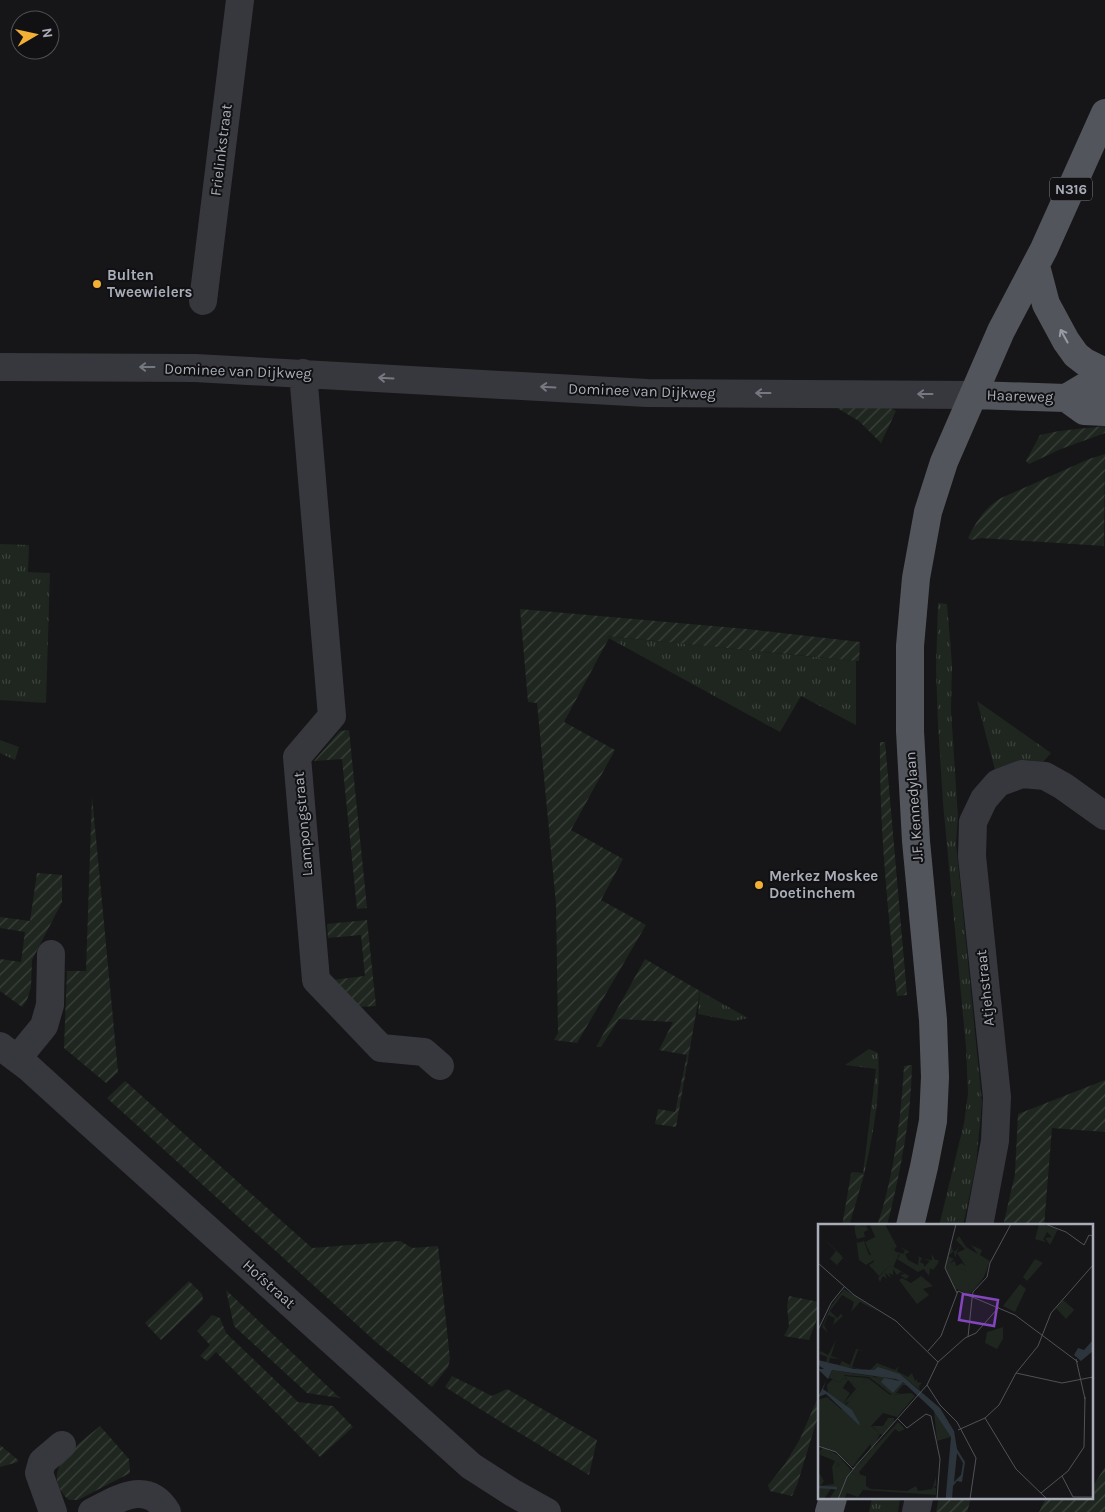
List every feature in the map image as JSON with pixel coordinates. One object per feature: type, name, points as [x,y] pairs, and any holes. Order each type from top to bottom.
[{"type":"main road","name":"N316","points":[[974,395],[1001,331],[1036,266],[1105,113]]},
{"type":"main road","points":[[1036,266],[1046,304],[1066,341],[1076,355],[1105,372]]},
{"type":"main road","name":"Haareweg","points":[[974,395],[1066,398],[1086,386],[1105,388]]},
{"type":"main road","name":"J.F. Kennedylaan","points":[[910,1224],[933,1121],[935,1076],[933,1020],[916,841],[910,740],[911,636],[916,578],[928,512],[944,462],[974,395]]},
{"type":"main road","name":"Haareweg","points":[[1066,398],[1084,411],[1105,412]]},
{"type":"street","name":"Frielinkstraat","points":[[203,301],[240,0]]},
{"type":"street","name":"Dominee van Dijkweg","points":[[0,367],[195,368],[648,393],[974,395]]},
{"type":"street","name":"Lampongstraat","points":[[303,373],[332,716],[297,757],[316,980],[381,1048],[424,1052],[440,1066]]},
{"type":"street","name":"Atjehstraat","points":[[979,1224],[995,1141],[997,1097],[972,856],[973,822],[984,799],[998,783],[1022,774],[1045,776],[1063,786],[1105,816]]},
{"type":"street","points":[[8,1052],[44,1026],[50,1004],[51,954]]},
{"type":"street","name":"Hofstraat","points":[[8,1052],[471,1466],[547,1512]]},
{"type":"street","points":[[53,1512],[39,1473],[42,1462],[62,1445]]},
{"type":"street","points":[[92,1512],[134,1493],[150,1496],[162,1504],[167,1512]]},
{"type":"green space","points":[[885,405],[896,411],[881,443],[859,421],[837,408]]},
{"type":"green space","points":[[1105,426],[1105,433],[1061,449],[1029,464],[1026,461],[1040,435]]},
{"type":"green space","points":[[1105,454],[1104,546],[981,538],[971,540],[968,538],[981,516],[999,499],[1089,459]]},
{"type":"green space","points":[[0,544],[29,545],[28,572],[50,573],[46,703],[0,700]]},
{"type":"green space","points":[[938,603],[947,604],[952,664],[951,710],[958,818],[956,843],[982,1102],[976,1165],[963,1224],[939,1224],[964,1123],[968,1094],[966,1047],[943,803],[936,669]]},
{"type":"green space","points":[[520,609],[747,629],[860,642],[859,661],[856,661],[606,636],[609,638],[564,722],[615,750],[571,830],[623,859],[601,900],[646,925],[577,1043],[554,1040],[558,1033],[556,904],[537,703],[528,702]]},
{"type":"green space","points":[[605,636],[856,661],[856,725],[801,696],[780,732]]},
{"type":"green space","points":[[977,701],[1051,753],[1043,762],[1026,760],[995,770]]},
{"type":"green space","points":[[349,730],[367,908],[357,909],[342,759],[314,761],[340,731]]},
{"type":"green space","points":[[0,740],[19,747],[15,760],[0,753]]},
{"type":"green space","points":[[880,742],[885,742],[907,995],[897,996],[887,901]]},
{"type":"green space","points":[[92,796],[118,1072],[106,1083],[64,1048],[67,971],[86,971]]},
{"type":"green space","points":[[37,873],[62,875],[62,902],[32,960],[31,987],[27,1000],[22,1007],[0,991],[0,959],[21,962],[25,932],[0,928],[0,917],[30,921]]},
{"type":"green space","points":[[367,920],[376,1006],[359,1007],[332,980],[365,976],[361,935],[328,938],[327,924]]},
{"type":"green space","points":[[645,959],[700,991],[676,1127],[655,1124],[658,1109],[675,1112],[687,1055],[659,1050],[673,1022],[619,1019],[601,1047],[596,1047]]},
{"type":"green space","points":[[700,991],[748,1018],[734,1021],[698,1014]]},
{"type":"green space","points":[[869,1049],[878,1053],[876,1114],[864,1175],[851,1174],[852,1172],[863,1173],[876,1069],[845,1065]]},
{"type":"green space","points":[[912,1065],[910,1106],[904,1146],[887,1224],[878,1224],[888,1188],[896,1147],[904,1066]]},
{"type":"green space","points":[[1105,1080],[1105,1132],[1052,1128],[1044,1224],[1003,1224],[1015,1174],[1018,1114]]},
{"type":"green space","points":[[125,1081],[312,1248],[400,1241],[412,1248],[438,1246],[450,1359],[448,1367],[432,1387],[376,1342],[107,1098]]},
{"type":"green space","points":[[851,1174],[864,1175],[850,1224],[842,1224]]},
{"type":"green space","points":[[189,1281],[202,1294],[203,1300],[161,1340],[145,1323]]},
{"type":"green space","points":[[226,1290],[340,1398],[307,1393],[234,1326]]},
{"type":"green space","points":[[789,1296],[818,1302],[818,1316],[809,1340],[784,1336],[789,1326],[787,1306]]},
{"type":"green space","points":[[212,1315],[220,1318],[226,1333],[298,1402],[333,1406],[353,1427],[320,1457],[216,1352],[207,1361],[200,1356],[210,1345],[197,1331]]},
{"type":"green space","points":[[452,1376],[492,1396],[507,1389],[597,1440],[589,1475],[445,1387]]},
{"type":"green space","points":[[818,1397],[818,1416],[792,1496],[770,1491],[768,1485],[785,1464],[800,1439]]},
{"type":"green space","points":[[100,1426],[129,1459],[130,1473],[78,1500],[69,1500],[60,1489],[57,1479],[59,1469],[64,1459],[72,1450]]},
{"type":"green space","points":[[0,1445],[18,1460],[18,1462],[0,1467]]},
{"type":"green space","points":[[1105,1467],[1105,1512],[1039,1512],[1045,1500],[1092,1500],[1092,1487]]},
{"type":"green space","points":[[872,1500],[900,1500],[898,1512],[869,1512]]},
{"type":"green space","points":[[939,1500],[970,1500],[967,1512],[936,1512]]},
{"type":"place","name":"Bulten Tweewielers","points":[[97,284]]},
{"type":"place","name":"Merkez Moskee Doetinchem","points":[[759,885]]}]
